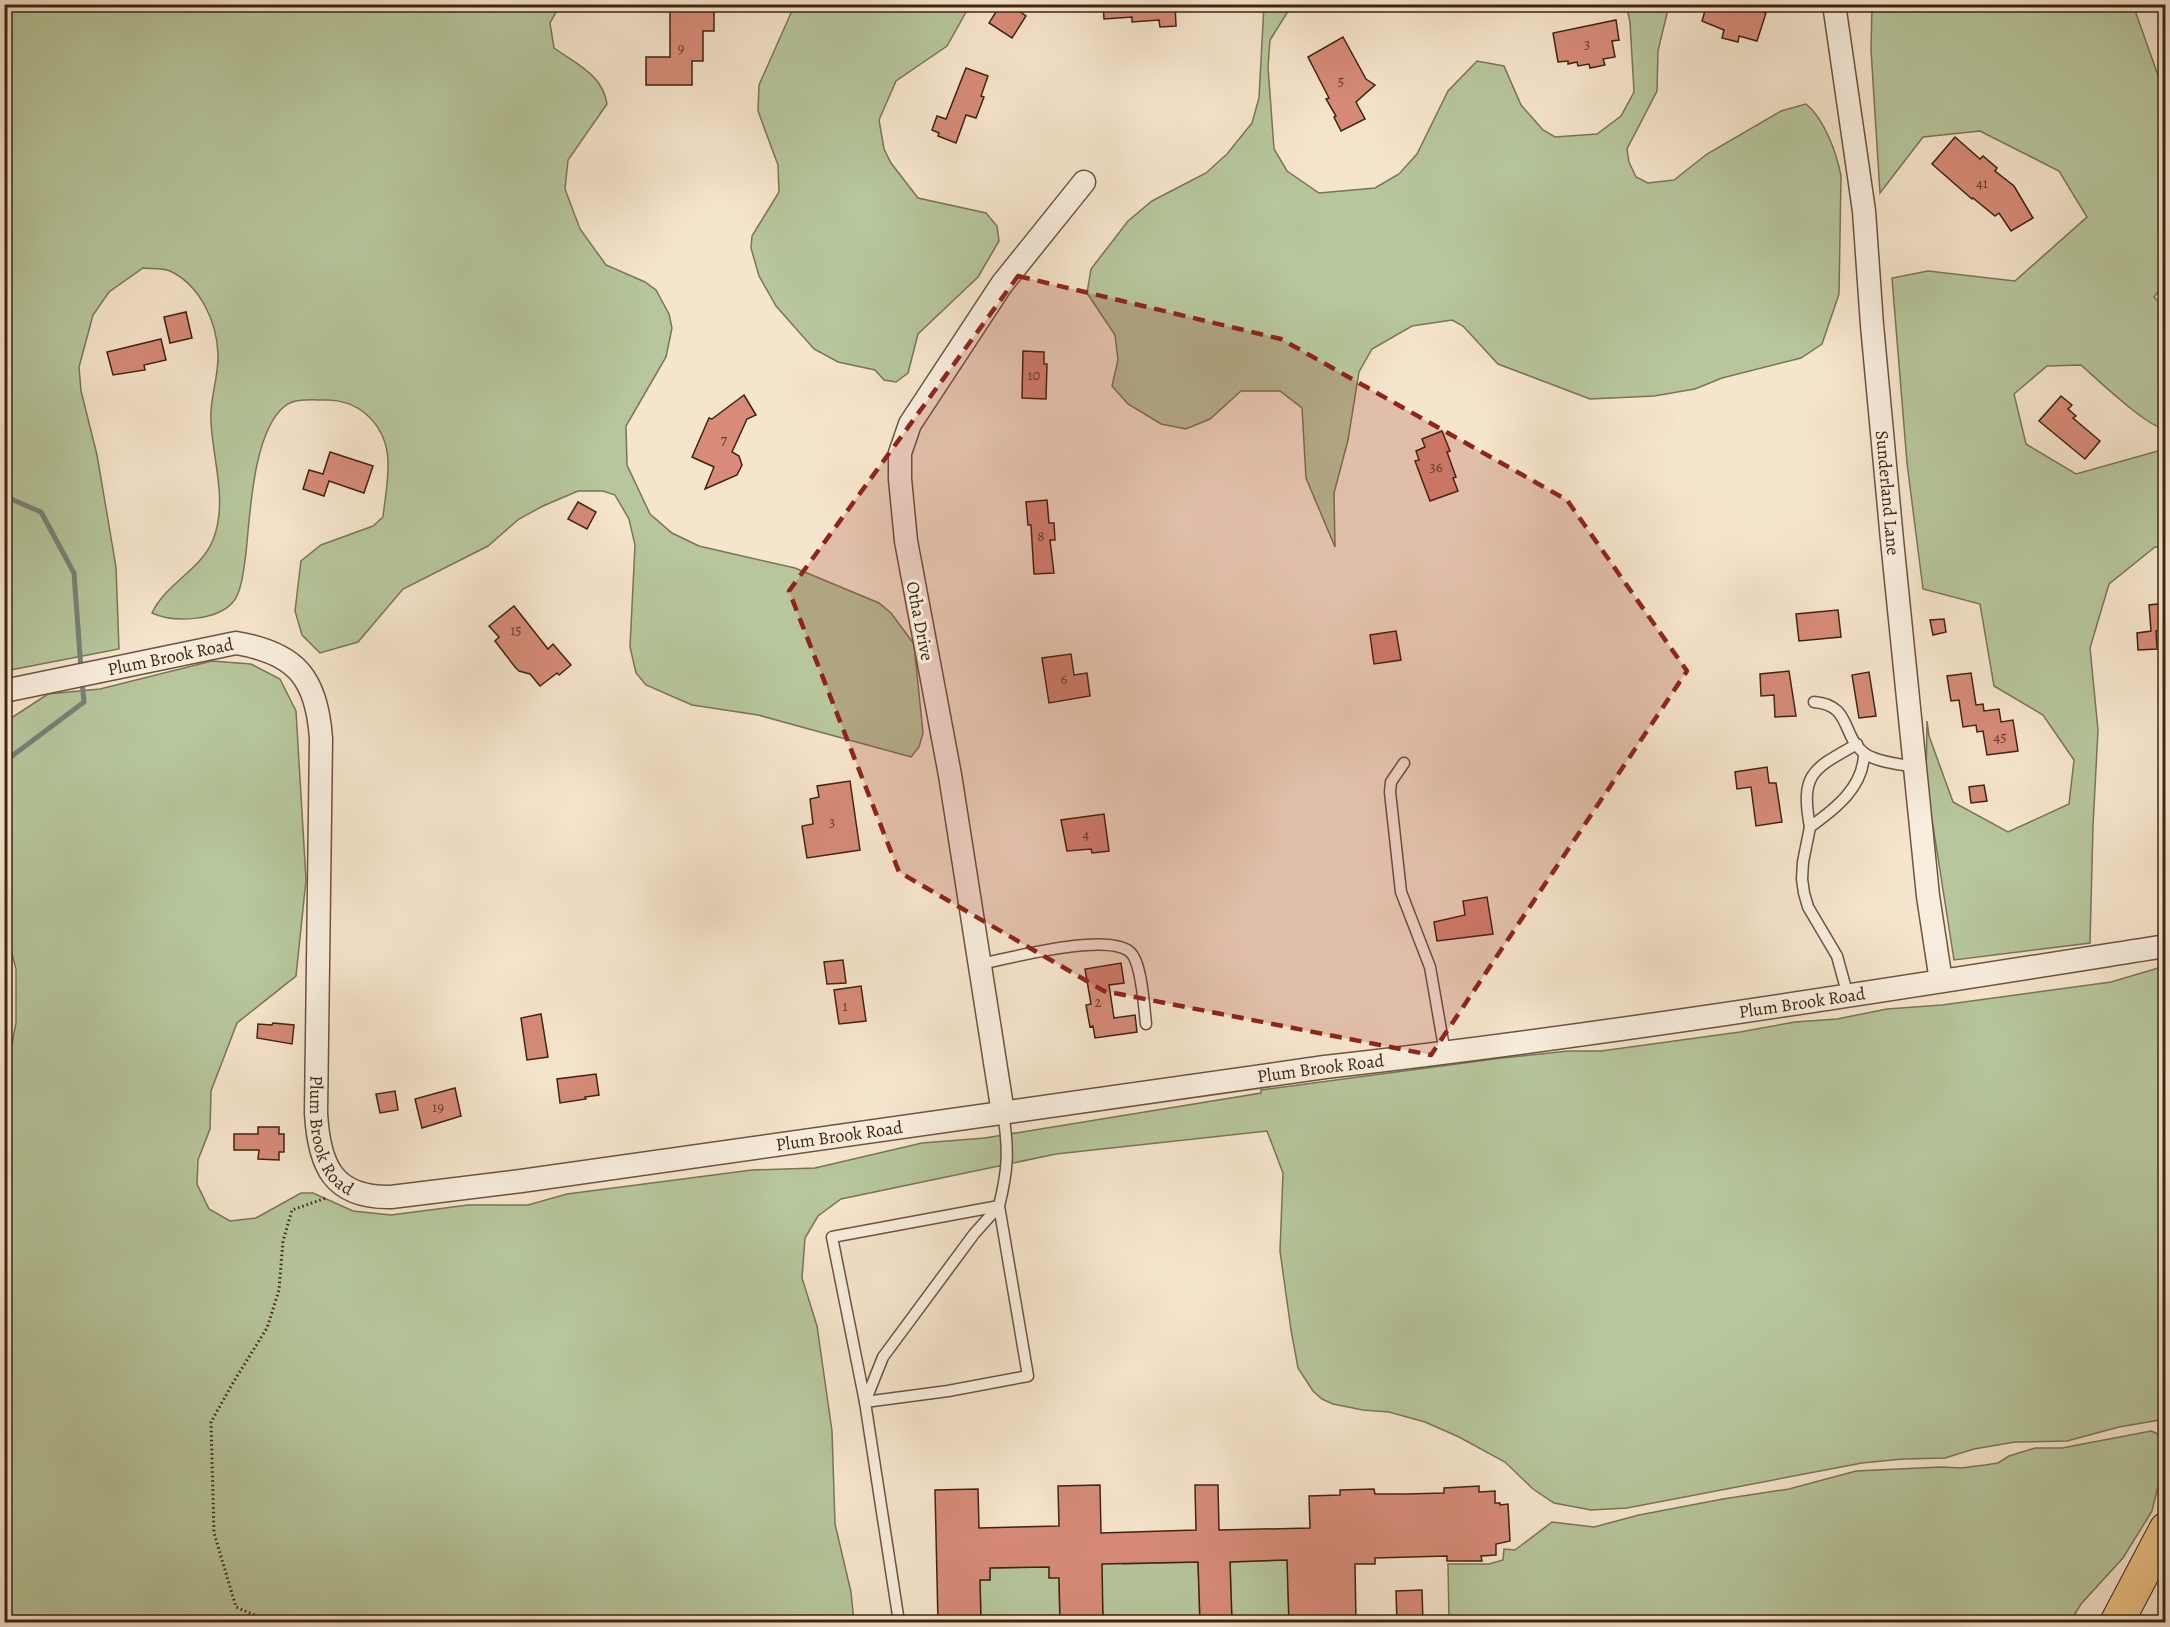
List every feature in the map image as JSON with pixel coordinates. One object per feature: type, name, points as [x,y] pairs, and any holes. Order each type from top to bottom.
[{"type":"main road","points":[[2117,1623],[2166,1529]]},
{"type":"street","name":"Sunderland Lane","points":[[1834,4],[1864,211],[1879,399],[1915,766],[1928,896],[1941,981]]},
{"type":"street","name":"Otha Drive","points":[[1003,1113],[950,775],[906,541],[900,453],[910,424],[1002,284],[1084,182]]},
{"type":"street","name":"Plum Brook Road","points":[[4,691],[236,643],[260,647],[281,655],[298,670],[312,691],[320,715],[316,1101],[318,1137],[323,1158],[334,1178],[351,1190],[370,1197],[391,1197],[450,1190],[1325,1067],[1700,1019],[2166,946]]},
{"type":"lane","points":[[1810,827],[1848,795],[1859,780],[1864,766],[1861,749],[1838,710],[1827,703],[1814,702]]},
{"type":"lane","points":[[1848,996],[1837,956],[1808,907],[1804,893],[1803,870],[1810,827],[1805,795],[1807,783],[1814,772],[1825,764],[1861,749],[1889,761],[1915,766]]},
{"type":"lane","points":[[1404,764],[1391,782],[1390,792],[1401,892],[1430,967],[1445,1053]]},
{"type":"lane","points":[[980,964],[1076,945],[1118,946],[1130,952],[1137,962],[1146,1024]]},
{"type":"lane","points":[[865,1402],[948,1391],[1028,1376],[999,1206],[1007,1175],[1008,1143],[1003,1113]]},
{"type":"lane","points":[[865,1402],[883,1357],[974,1234],[999,1206]]},
{"type":"lane","points":[[899,1623],[865,1402],[832,1237],[999,1206]]},
{"type":"path","points":[[271,1623],[236,1607],[220,1554],[214,1533],[211,1422],[267,1328],[279,1290],[283,1241],[292,1210],[327,1198],[324,1190]]},
{"type":"highlighted area","points":[[1018,276],[1281,339],[1567,500],[1687,671],[1431,1055],[1104,991],[899,872],[789,591]]},
{"type":"green space","points":[[795,4],[970,5],[947,46],[896,81],[879,120],[884,149],[891,163],[918,198],[986,213],[997,226],[999,241],[978,277],[918,334],[908,373],[896,382],[884,380],[875,370],[838,362],[814,349],[776,306],[759,276],[751,248],[752,236],[779,192],[778,165],[758,111],[759,85]]},
{"type":"green space","points":[[1626,4],[1669,5],[1658,51],[1657,91],[1627,149],[1629,162],[1636,177],[1648,183],[1674,180],[1707,154],[1781,111],[1806,104],[1813,110],[1824,127],[1833,147],[1841,176],[1839,294],[1822,344],[1801,358],[1722,378],[1695,389],[1654,396],[1590,399],[1498,364],[1463,326],[1452,320],[1412,326],[1372,349],[1359,372],[1348,440],[1334,493],[1335,547],[1306,478],[1302,408],[1280,391],[1241,391],[1210,419],[1186,429],[1161,424],[1128,404],[1112,386],[1118,360],[1115,335],[1087,293],[1091,269],[1128,221],[1152,201],[1206,173],[1227,154],[1252,123],[1259,98],[1264,5],[1292,5],[1270,40],[1268,67],[1274,149],[1287,171],[1319,193],[1375,188],[1399,174],[1417,154],[1448,91],[1477,61],[1504,66],[1521,105],[1543,130],[1555,137],[1597,134],[1621,116],[1634,92],[1630,22]]},
{"type":"green space","points":[[4,5],[560,5],[550,23],[554,48],[594,78],[600,85],[607,104],[568,160],[565,189],[580,229],[606,265],[645,282],[656,290],[669,314],[672,328],[666,357],[626,426],[627,465],[650,514],[672,533],[699,546],[795,568],[879,603],[891,613],[914,644],[923,733],[919,747],[911,757],[758,715],[692,705],[646,685],[636,673],[630,647],[635,545],[629,519],[615,495],[603,491],[578,491],[519,519],[488,546],[403,589],[358,642],[320,653],[302,635],[295,611],[301,561],[321,545],[373,526],[383,517],[388,476],[387,450],[377,426],[367,415],[348,403],[331,400],[304,400],[289,403],[274,418],[266,434],[255,475],[242,579],[239,592],[233,602],[217,613],[194,618],[171,618],[152,613],[166,593],[192,569],[207,551],[213,540],[219,511],[211,414],[218,363],[217,342],[210,317],[198,295],[181,277],[160,269],[143,268],[109,292],[93,315],[79,367],[81,391],[97,455],[116,567],[119,649],[5,671]]},
{"type":"green space","points":[[1872,5],[2133,5],[2165,95],[2165,283],[2154,297],[2165,309],[2165,429],[2135,412],[2081,365],[2047,366],[2014,394],[2026,444],[2076,474],[2165,449],[2165,547],[2155,547],[2109,584],[2090,648],[2098,730],[2090,943],[1954,960],[1926,781],[1927,721],[1929,736],[1953,802],[2008,832],[2069,804],[2074,760],[2043,715],[1994,686],[1980,604],[1923,589],[1907,463],[1892,278],[1928,271],[2015,281],[2087,217],[2059,171],[1980,131],[1923,137],[1880,193],[1871,50]]},
{"type":"green space","points":[[212,661],[251,664],[280,679],[296,711],[306,880],[296,976],[237,1023],[211,1091],[210,1129],[198,1160],[197,1184],[209,1209],[230,1221],[256,1218],[301,1193],[313,1193],[353,1211],[391,1215],[468,1205],[528,1205],[567,1194],[752,1170],[815,1168],[922,1143],[985,1138],[1261,1093],[1261,1090],[1502,1058],[1568,1051],[1601,1051],[1795,1022],[1837,1019],[1887,1009],[1942,1005],[2111,982],[2165,966],[2165,1419],[2119,1427],[2067,1441],[2015,1442],[1974,1449],[1945,1458],[1862,1463],[1627,1508],[1591,1510],[1554,1503],[1533,1489],[1505,1462],[1459,1437],[1425,1422],[1389,1412],[1333,1404],[1322,1399],[1313,1391],[1298,1368],[1291,1330],[1280,1251],[1283,1173],[1267,1131],[1056,1154],[841,1199],[818,1216],[805,1238],[802,1278],[817,1326],[832,1431],[835,1524],[851,1592],[854,1622],[5,1622],[4,1087],[16,1023],[16,969],[5,928],[5,722],[48,694],[100,689]]},
{"type":"green space","points":[[2151,1431],[2163,1436],[2164,1461],[2152,1511],[2123,1558],[2081,1604],[2070,1622],[1449,1622],[1448,1564],[1489,1564],[1503,1560],[1504,1549],[1515,1550],[1552,1522],[1594,1527],[1639,1515],[1789,1489],[1856,1471],[1961,1468],[1985,1465],[1998,1463],[2009,1456],[2035,1448],[2062,1448]]},
{"type":"green space","points":[[1101,1547],[1123,1564],[1198,1562],[1200,1622],[1103,1622]]},
{"type":"green space","points":[[1314,1559],[1288,1580],[1289,1622],[1232,1622],[1230,1562]]},
{"type":"green space","points":[[1049,1567],[1059,1578],[1060,1622],[981,1622],[980,1580],[990,1580],[990,1568]]},
{"type":"building","points":[[1001,4],[1009,4],[1026,16],[1012,38],[989,23]]},
{"type":"building","points":[[1103,4],[1175,4],[1176,26],[1160,27],[1159,20],[1132,22],[1132,17],[1104,19]]},
{"type":"building","points":[[1707,4],[1753,4],[1752,8],[1766,13],[1757,41],[1739,36],[1738,42],[1722,38],[1724,30],[1702,21]]},
{"type":"building","points":[[670,9],[714,9],[714,31],[703,31],[703,61],[692,61],[692,85],[646,85],[646,57],[670,57]]},
{"type":"building","points":[[1616,20],[1619,40],[1612,41],[1615,57],[1603,59],[1605,65],[1590,68],[1589,64],[1578,66],[1577,62],[1568,64],[1568,61],[1558,62],[1553,33]]},
{"type":"building","points":[[1343,37],[1366,79],[1375,85],[1356,102],[1365,119],[1341,131],[1334,117],[1336,116],[1326,99],[1329,98],[1308,57]]},
{"type":"building","points":[[966,68],[988,76],[981,96],[984,97],[976,118],[966,115],[956,143],[938,136],[939,133],[932,130],[937,116],[946,119]]},
{"type":"building","points":[[1955,137],[1980,159],[1983,156],[1997,168],[1995,171],[2014,186],[2033,218],[2011,231],[1999,213],[1995,216],[1932,164]]},
{"type":"building","points":[[186,312],[192,338],[170,343],[164,317]]},
{"type":"building","points":[[161,339],[166,360],[144,365],[145,370],[113,375],[107,352]]},
{"type":"building","points":[[1023,351],[1044,352],[1044,364],[1047,364],[1046,399],[1022,398]]},
{"type":"building","points":[[744,395],[756,415],[747,419],[732,452],[739,456],[742,465],[737,475],[705,489],[714,467],[692,457],[709,418],[712,419]]},
{"type":"building","points":[[2061,396],[2072,405],[2068,409],[2076,416],[2073,418],[2100,441],[2085,459],[2039,421]]},
{"type":"building","points":[[1442,431],[1450,451],[1447,452],[1456,477],[1453,478],[1458,491],[1430,501],[1415,461],[1419,460],[1416,451],[1425,447],[1422,439]]},
{"type":"building","points":[[330,452],[373,466],[364,493],[329,481],[324,496],[303,489],[309,470],[323,474]]},
{"type":"building","points":[[1047,500],[1049,523],[1054,523],[1055,540],[1050,540],[1054,573],[1034,574],[1031,525],[1028,525],[1026,502]]},
{"type":"building","points":[[578,502],[596,512],[587,529],[568,519]]},
{"type":"building","points":[[2166,603],[2166,630],[2156,631],[2157,649],[2138,650],[2137,633],[2151,631],[2149,605]]},
{"type":"building","points":[[514,606],[548,649],[553,644],[571,665],[540,686],[530,674],[519,671],[515,667],[495,641],[499,637],[489,626]]},
{"type":"building","points":[[1838,610],[1841,637],[1799,641],[1796,614]]},
{"type":"building","points":[[1944,619],[1946,632],[1933,635],[1930,620]]},
{"type":"building","points":[[1396,631],[1401,660],[1374,664],[1370,635]]},
{"type":"building","points":[[1071,654],[1074,675],[1087,673],[1090,696],[1049,703],[1042,658]]},
{"type":"building","points":[[1789,671],[1796,716],[1775,717],[1774,695],[1761,696],[1760,674]]},
{"type":"building","points":[[1869,672],[1876,716],[1859,718],[1852,675]]},
{"type":"building","points":[[1971,673],[1976,705],[1983,704],[1984,711],[1999,709],[2001,722],[2013,720],[2018,751],[1987,755],[1983,731],[1977,732],[1976,725],[1963,727],[1959,700],[1951,701],[1947,676]]},
{"type":"building","points":[[1767,767],[1769,783],[1776,783],[1782,822],[1756,826],[1751,787],[1737,789],[1735,772]]},
{"type":"building","points":[[850,781],[860,850],[807,858],[802,826],[813,824],[810,799],[819,797],[817,786]]},
{"type":"building","points":[[1984,785],[1987,801],[1971,803],[1969,787]]},
{"type":"building","points":[[1104,814],[1109,851],[1092,853],[1091,849],[1067,851],[1061,820]]},
{"type":"building","points":[[1487,897],[1493,934],[1437,941],[1434,922],[1465,915],[1463,901]]},
{"type":"building","points":[[843,960],[846,983],[827,984],[824,962]]},
{"type":"building","points":[[1121,963],[1124,983],[1109,985],[1114,1018],[1135,1015],[1137,1032],[1095,1038],[1093,1026],[1090,1027],[1086,1005],[1091,1004],[1085,969]]},
{"type":"building","points":[[861,986],[866,1021],[839,1024],[834,990]]},
{"type":"building","points":[[541,1014],[548,1057],[527,1060],[521,1018]]},
{"type":"building","points":[[273,1023],[294,1025],[292,1044],[257,1038],[258,1024],[272,1025]]},
{"type":"building","points":[[596,1074],[599,1095],[560,1103],[557,1079]]},
{"type":"building","points":[[455,1088],[461,1116],[422,1128],[415,1099]]},
{"type":"building","points":[[395,1091],[398,1110],[380,1113],[376,1094]]},
{"type":"building","points":[[258,1127],[279,1127],[279,1134],[284,1134],[284,1152],[279,1152],[279,1160],[258,1159],[259,1150],[234,1150],[234,1134],[258,1134]]},
{"type":"building","points":[[1100,1485],[1101,1533],[1196,1530],[1195,1485],[1218,1485],[1219,1530],[1310,1528],[1309,1496],[1340,1495],[1340,1490],[1374,1489],[1375,1494],[1444,1493],[1444,1488],[1479,1486],[1479,1492],[1495,1491],[1495,1503],[1508,1504],[1510,1541],[1496,1544],[1496,1555],[1481,1556],[1482,1561],[1447,1561],[1447,1556],[1375,1558],[1375,1564],[1355,1564],[1356,1623],[1289,1623],[1287,1560],[1230,1562],[1232,1623],[1200,1623],[1198,1562],[1102,1564],[1103,1623],[1060,1623],[1059,1578],[1049,1578],[1049,1567],[990,1568],[990,1580],[980,1580],[981,1623],[938,1623],[935,1490],[978,1489],[979,1528],[1059,1526],[1058,1486]]},
{"type":"building","points":[[1422,1590],[1423,1623],[1397,1623],[1396,1591]]},
{"type":"waterway","points":[[4,496],[41,512],[74,573],[81,669]]},
{"type":"waterway","points":[[4,762],[84,702],[82,681]]}]
